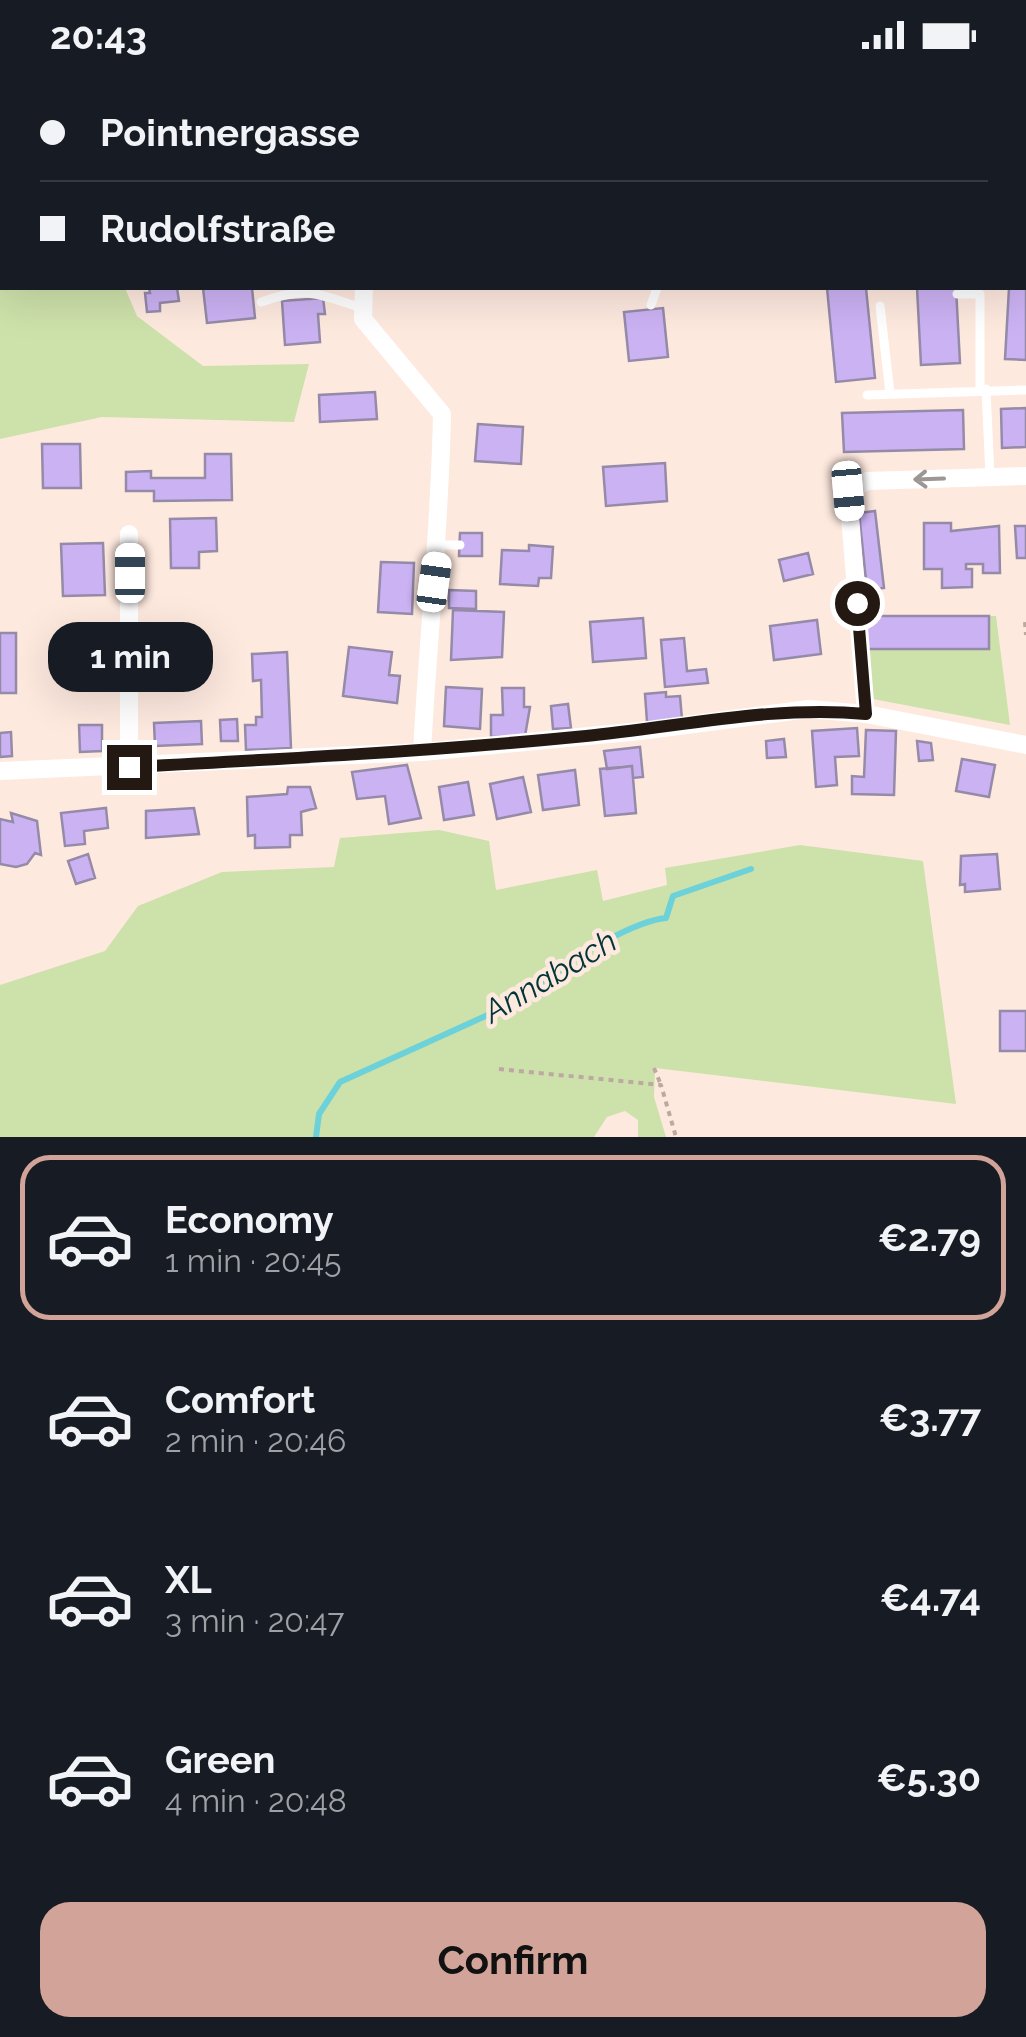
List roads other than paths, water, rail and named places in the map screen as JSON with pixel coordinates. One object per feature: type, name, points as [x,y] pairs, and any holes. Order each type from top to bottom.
[{"type":"street","points":[[364,290],[363,319],[442,414],[438,545],[428,620],[422,752]]},
{"type":"street","points":[[866,714],[848,491],[868,481],[1026,476]]},
{"type":"street","points":[[129,767],[130,534]]},
{"type":"street","points":[[0,771],[422,752],[640,731],[808,708],[866,714],[1026,745]]},
{"type":"lane","points":[[651,305],[656,290]]},
{"type":"lane","points":[[260,302],[284,293],[317,291],[363,308]]},
{"type":"lane","points":[[958,294],[980,294],[990,478]]},
{"type":"lane","points":[[880,306],[890,393]]},
{"type":"lane","points":[[873,357],[886,357]]},
{"type":"lane","points":[[867,395],[1026,390]]},
{"type":"lane","points":[[438,545],[460,544]]},
{"type":"waterway","name":"Annabach","points":[[316,1137],[319,1114],[340,1082],[512,1004],[526,990],[608,940],[639,925],[666,918],[673,896],[751,869]]}]
